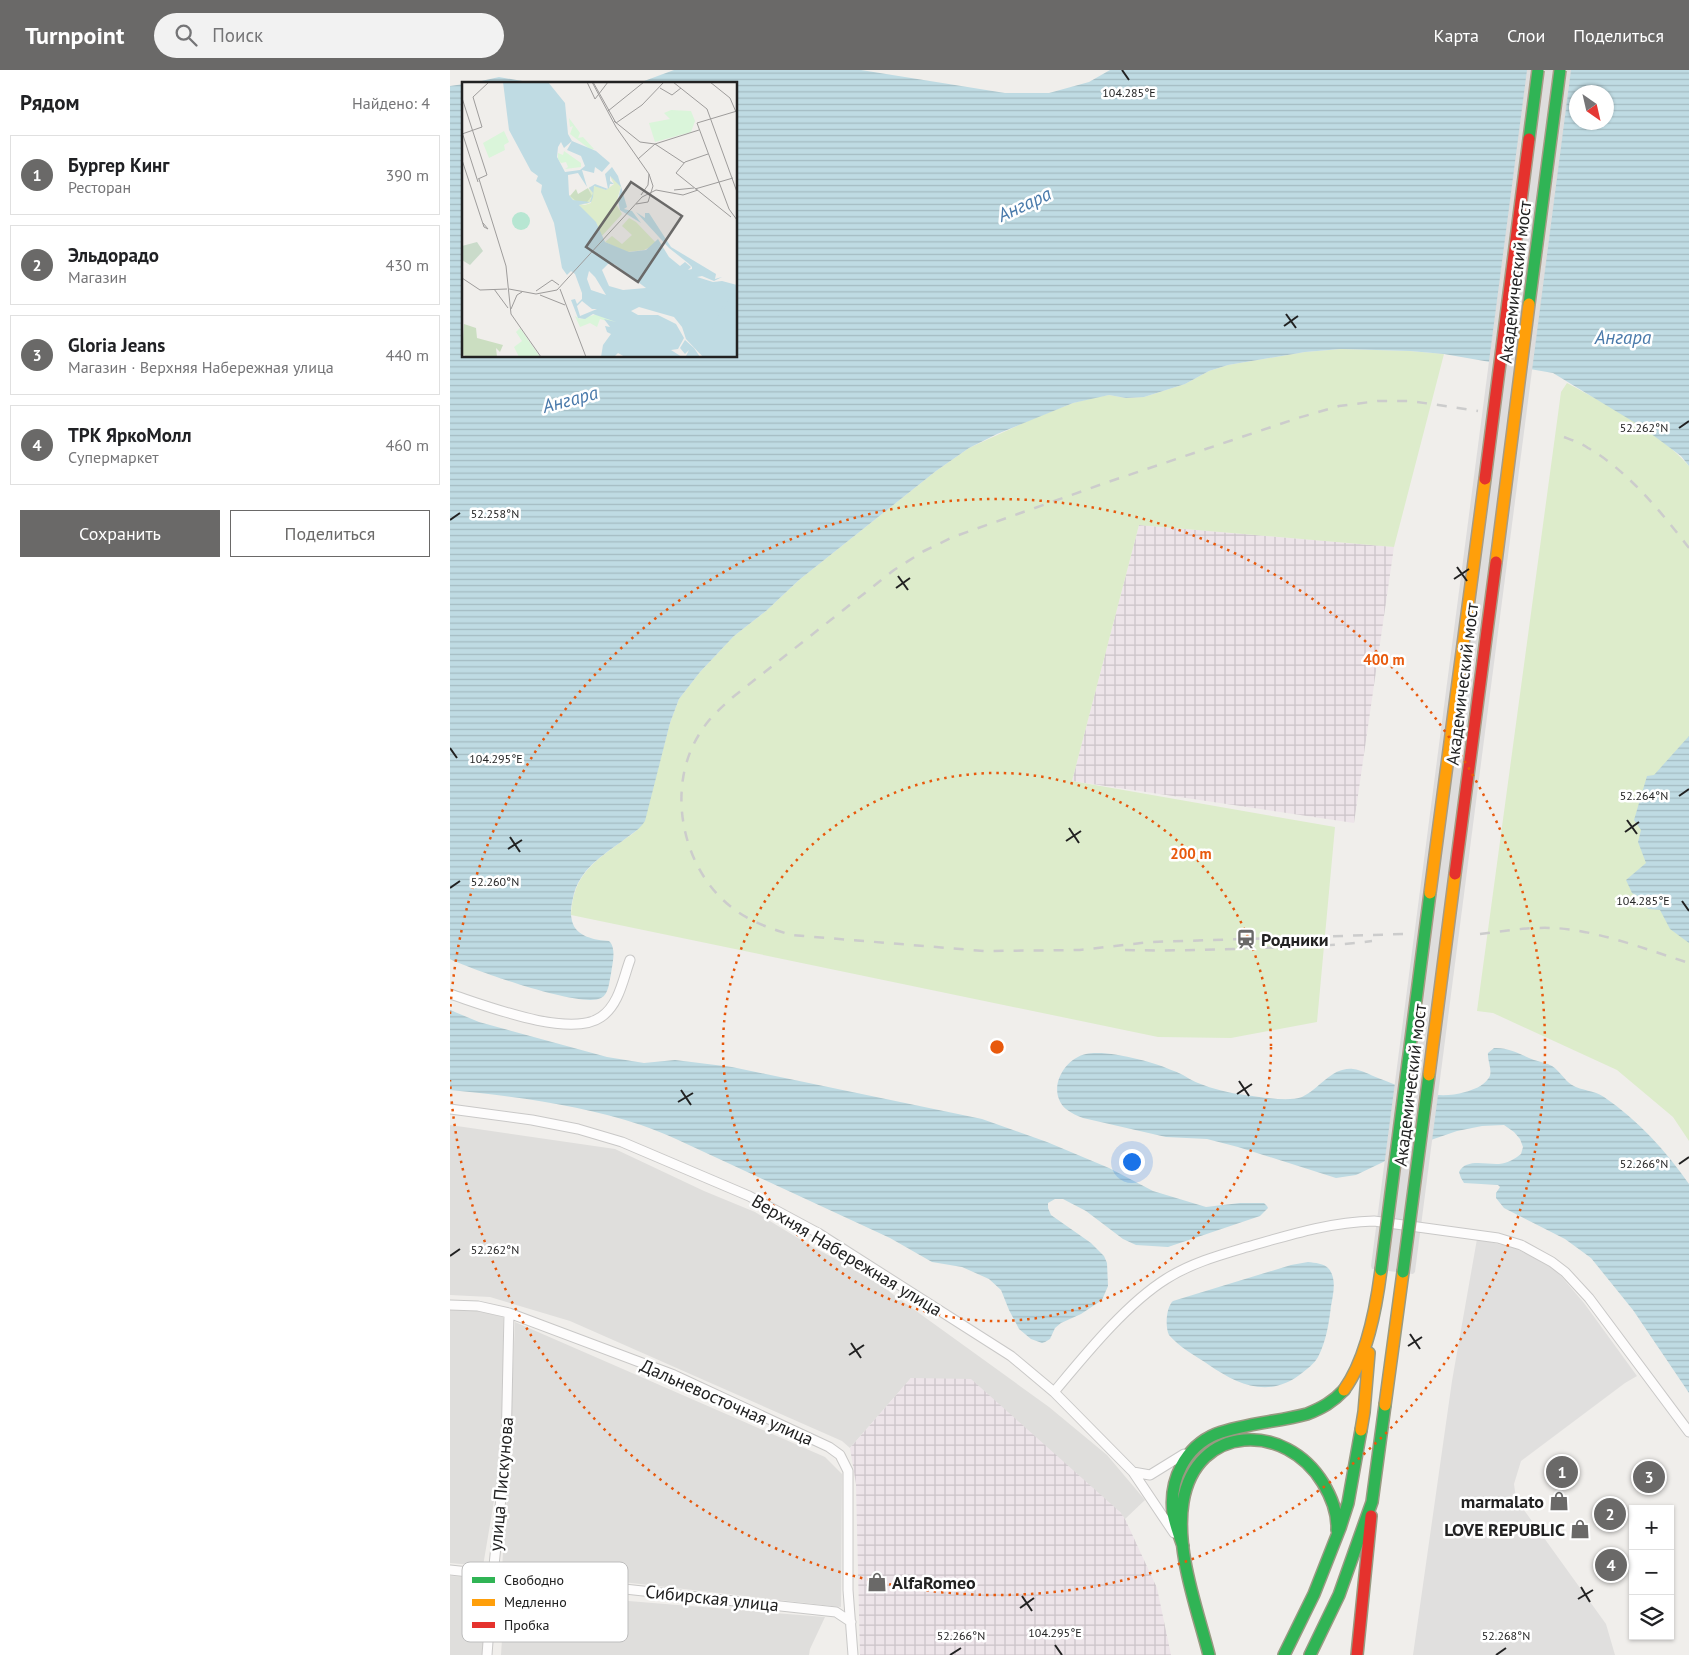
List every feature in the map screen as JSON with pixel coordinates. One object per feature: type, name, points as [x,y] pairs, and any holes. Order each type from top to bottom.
[{"type":"main road","name":"Академический мост","points":[[1373,1314],[1380,1287],[1538,70]]},
{"type":"main road","name":"Академический мост","points":[[1372,1502],[1560,70]]},
{"type":"main road","points":[[1208,1655],[1183,1546],[1175,1521],[1173,1495],[1177,1476],[1189,1452],[1204,1439],[1217,1434],[1307,1414],[1331,1402],[1352,1379],[1359,1366],[1373,1314]]},
{"type":"main road","points":[[1284,1655],[1314,1594],[1348,1503],[1364,1412],[1373,1314]]},
{"type":"main road","points":[[1183,1546],[1183,1502],[1195,1469],[1211,1452],[1222,1444],[1250,1438],[1280,1444],[1300,1455],[1313,1467],[1322,1478],[1335,1505],[1337,1517],[1336,1537]]},
{"type":"main road","points":[[1310,1655],[1339,1595],[1372,1502]]},
{"type":"main road","points":[[1358,1655],[1372,1502]]},
{"type":"street","points":[[450,994],[525,1018],[576,1024],[590,1022],[602,1017],[614,1004],[630,960]]},
{"type":"street","name":"Верхняя Набережная улица","points":[[450,1109],[532,1120],[578,1129],[622,1142],[749,1196],[818,1233],[1010,1356],[1054,1392],[1133,1472],[1183,1546]]},
{"type":"street","points":[[1054,1392],[1128,1310],[1144,1295],[1183,1269],[1219,1256],[1324,1226],[1357,1221],[1374,1221],[1498,1238],[1521,1245],[1552,1262],[1565,1272],[1589,1298],[1689,1432]]},
{"type":"street","name":"Дальневосточная улица","points":[[450,1305],[478,1306],[509,1313],[674,1375],[828,1447],[840,1455],[848,1471],[848,1590],[854,1655]]},
{"type":"street","name":"улица Пискунова","points":[[494,1562],[506,1448],[509,1313]]},
{"type":"street","points":[[1133,1472],[1150,1475],[1189,1452]]},
{"type":"street","name":"Сибирская улица","points":[[628,1589],[836,1612],[851,1622]]},
{"type":"street","name":"улица Пискунова","points":[[487,1655],[488,1642]]},
{"type":"shaded area","points":[[1139,525],[1394,547],[1354,823],[1072,781]]},
{"type":"shaded area","points":[[450,1125],[615,1149],[704,1191],[755,1212],[811,1246],[869,1277],[1049,1407],[1107,1455],[1145,1500],[1125,1519],[1120,1512],[911,1378],[850,1448],[842,1441],[570,1321],[490,1297],[450,1295]]},
{"type":"shaded area","points":[[1477,1239],[1515,1248],[1555,1269],[1584,1303],[1637,1376],[1521,1461],[1514,1484],[1516,1499],[1606,1624],[1615,1655],[1413,1655],[1452,1381]]},
{"type":"shaded area","points":[[450,1309],[480,1311],[503,1317],[503,1448],[484,1562],[450,1563]]},
{"type":"shaded area","points":[[515,1322],[825,1457],[842,1474],[841,1607],[628,1582],[628,1562],[502,1562]]},
{"type":"shaded area","points":[[911,1378],[971,1379],[1120,1512],[1157,1588],[1171,1655],[860,1655],[856,1484],[850,1448]]},
{"type":"shaded area","points":[[450,1576],[462,1577],[462,1642],[483,1642],[482,1655],[450,1655]]},
{"type":"shaded area","points":[[628,1601],[825,1617],[809,1655],[501,1655],[502,1642],[628,1642]]},
{"type":"green space","points":[[1341,349],[1444,354],[1394,547],[1139,525],[1072,781],[1335,827],[1317,1022],[1231,1038],[1158,1037],[571,915],[576,889],[587,870],[636,831],[644,821],[670,723],[679,699],[700,672],[734,636],[766,611],[799,580],[936,471],[969,448],[1032,419],[1073,403],[1109,395],[1126,398],[1144,397],[1185,384],[1209,371],[1228,365],[1305,352]]},
{"type":"green space","points":[[1567,383],[1631,419],[1662,441],[1689,466],[1689,1141],[1673,1117],[1617,1070],[1493,1013],[1477,1011],[1561,392]]},
{"type":"water","name":"Ангара","points":[[674,70],[861,70],[1005,93],[1049,93],[1089,82],[1110,70],[1689,70],[1689,466],[1681,456],[1642,427],[1553,373],[1444,354],[1341,349],[1305,352],[1228,365],[1209,371],[1185,384],[1144,397],[1126,398],[1109,395],[1073,403],[997,434],[969,448],[936,471],[799,580],[766,611],[734,636],[700,672],[679,699],[670,723],[645,821],[636,831],[608,851],[586,871],[580,879],[573,898],[571,918],[577,931],[587,937],[609,941],[613,948],[611,974],[604,996],[590,1000],[551,993],[527,987],[450,959],[450,86],[462,84],[462,358],[738,358],[738,82],[641,82]]},
{"type":"water","points":[[499,77],[528,82],[477,82]]},
{"type":"water","points":[[1689,736],[1689,943],[1670,929],[1660,910],[1648,909],[1639,897],[1632,893],[1626,880],[1646,863],[1638,842],[1641,830],[1634,820],[1647,776],[1654,775]]},
{"type":"water","points":[[450,1010],[479,1022],[607,1057],[644,1063],[675,1060],[732,1067],[982,1119],[1047,1142],[1109,1168],[1153,1191],[1206,1207],[1240,1203],[1264,1203],[1268,1208],[1260,1216],[1168,1247],[1136,1245],[1123,1239],[1086,1211],[1063,1199],[1055,1199],[1048,1203],[1051,1215],[1091,1243],[1104,1256],[1107,1263],[1108,1286],[1102,1300],[1081,1314],[1061,1323],[1055,1328],[1050,1339],[1042,1343],[1031,1339],[1019,1329],[1001,1290],[989,1279],[962,1267],[932,1262],[890,1238],[668,1135],[618,1118],[571,1107],[522,1098],[450,1090]]},
{"type":"water","points":[[1494,1048],[1510,1050],[1550,1065],[1572,1085],[1604,1097],[1651,1137],[1689,1184],[1689,1393],[1633,1310],[1591,1258],[1565,1239],[1504,1208],[1496,1198],[1496,1193],[1500,1187],[1498,1185],[1464,1183],[1459,1172],[1467,1165],[1502,1163],[1521,1154],[1523,1147],[1520,1139],[1504,1125],[1482,1126],[1457,1131],[1425,1142],[1356,1175],[1336,1178],[1207,1139],[1166,1137],[1083,1118],[1066,1109],[1060,1102],[1057,1094],[1057,1085],[1060,1077],[1070,1062],[1086,1054],[1106,1053],[1143,1060],[1166,1067],[1195,1082],[1215,1089],[1266,1098],[1289,1099],[1302,1097],[1338,1071],[1345,1069],[1363,1071],[1399,1086],[1421,1092],[1443,1095],[1454,1094],[1474,1089],[1486,1081],[1490,1076],[1488,1053]]},
{"type":"water","points":[[1308,1262],[1322,1264],[1329,1269],[1334,1282],[1333,1297],[1327,1332],[1318,1357],[1308,1368],[1290,1381],[1278,1386],[1266,1387],[1243,1383],[1209,1365],[1169,1335],[1167,1317],[1173,1301],[1291,1265]]},
{"type":"pier","points":[[1527,70],[1571,70],[1415,1272],[1413,1274],[1372,1269]]},
{"type":"railway","points":[[1403,934],[1150,942],[1080,950],[984,951],[791,935],[759,924],[730,906],[713,889],[699,869],[689,847],[683,823],[681,798],[684,774],[691,751],[705,725],[733,697],[894,570],[924,551],[953,537],[1108,482],[1339,406],[1378,401],[1411,401],[1478,411]]},
{"type":"railway","points":[[1564,437],[1585,446],[1602,457],[1630,480],[1656,507],[1689,548]]},
{"type":"railway","points":[[1480,934],[1516,929],[1568,929],[1621,941],[1689,963]]},
{"type":"railway","points":[[1125,950],[1300,947],[1372,941]]},
{"type":"traffic: fast","points":[[1529,139],[1538,70]]},
{"type":"traffic: fast","points":[[1529,304],[1560,70]]},
{"type":"traffic: fast","points":[[1381,1270],[1430,893]]},
{"type":"traffic: fast","points":[[1403,1272],[1429,1075]]},
{"type":"traffic: fast","points":[[1183,1546],[1173,1513],[1172,1501],[1181,1466],[1196,1447],[1205,1440],[1227,1430],[1307,1414],[1327,1404],[1344,1390]]},
{"type":"traffic: fast","points":[[1310,1655],[1339,1595],[1372,1502],[1385,1405]]},
{"type":"traffic: fast","points":[[1284,1655],[1314,1594],[1340,1528],[1348,1503],[1361,1430]]},
{"type":"traffic: fast","points":[[1209,1655],[1188,1579],[1181,1520],[1183,1502],[1191,1476],[1205,1457],[1223,1445],[1244,1440],[1266,1441],[1287,1449],[1307,1463],[1323,1483],[1334,1506],[1337,1530]]},
{"type":"traffic: slow","points":[[1496,562],[1529,304]]},
{"type":"traffic: slow","points":[[1430,893],[1485,479]]},
{"type":"traffic: slow","points":[[1429,1075],[1455,874]]},
{"type":"traffic: slow","points":[[1344,1390],[1359,1363],[1369,1333],[1381,1270]]},
{"type":"traffic: slow","points":[[1385,1405],[1403,1272]]},
{"type":"traffic: slow","points":[[1361,1430],[1369,1353]]},
{"type":"traffic: jam","points":[[1485,479],[1529,139]]},
{"type":"traffic: jam","points":[[1455,874],[1496,562]]},
{"type":"traffic: jam","points":[[1357,1655],[1371,1516]]},
{"type":"place","name":"Родники","points":[[1246,939]]},
{"type":"place","name":"Бургер Кинг","points":[[1562,1472]]},
{"type":"place","name":"Gloria Jeans","points":[[1649,1477]]},
{"type":"place","name":"marmalato","points":[[1559,1501]]},
{"type":"place","name":"Эльдорадо","points":[[1610,1514]]},
{"type":"place","name":"LOVE REPUBLIC","points":[[1580,1529]]},
{"type":"place","name":"ТРК ЯркоМолл","points":[[1611,1565]]},
{"type":"place","name":"AlfaRomeo","points":[[877,1582]]}]
